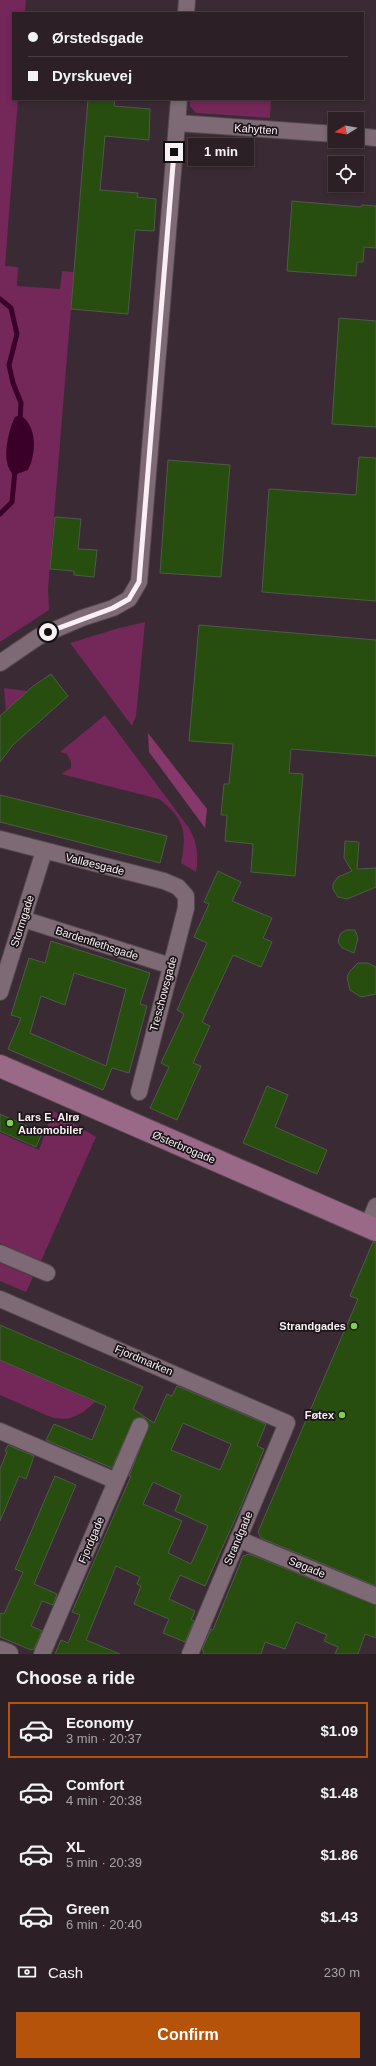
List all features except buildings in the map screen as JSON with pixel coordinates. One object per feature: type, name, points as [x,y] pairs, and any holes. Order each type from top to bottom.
[{"type":"main road","name":"Østerbrogade","points":[[0,1066],[372,1228]]},
{"type":"street","points":[[186,12],[187,0]]},
{"type":"street","points":[[0,663],[38,637],[82,618],[113,608],[129,599],[139,582],[179,100]]},
{"type":"street","name":"Kahytten","points":[[177,123],[328,134]]},
{"type":"street","points":[[364,137],[376,138]]},
{"type":"street","name":"Valløesgade","points":[[0,839],[164,881],[178,887],[186,896]]},
{"type":"street","name":"Stormgade","points":[[0,992],[44,850]]},
{"type":"street","name":"Treschowsgade","points":[[139,1092],[186,908],[186,896]]},
{"type":"street","name":"Bardenflethsgade","points":[[22,919],[170,966]]},
{"type":"street","points":[[372,1228],[376,1206]]},
{"type":"street","points":[[0,1253],[47,1273]]},
{"type":"street","name":"Fjordmarken","points":[[0,1299],[287,1422]]},
{"type":"street","name":"Strandgade","points":[[190,1654],[287,1422]]},
{"type":"street","name":"Fjordgade","points":[[42,1654],[140,1426]]},
{"type":"street","points":[[0,1431],[116,1481]]},
{"type":"street","name":"Søgade","points":[[238,1539],[376,1596]]},
{"type":"street","points":[[0,1651],[8,1654]]},
{"type":"shaded area","points":[[0,0],[26,0],[25,12],[12,12],[12,100],[18,100],[5,266],[18,267],[17,286],[60,289],[62,271],[74,272],[48,589],[49,610],[0,642]]},
{"type":"shaded area","points":[[189,100],[271,100],[270,118],[196,113],[190,106]]},
{"type":"shaded area","points":[[20,415],[26,420],[33,433],[34,448],[28,470],[14,475],[7,463],[6,456],[12,423],[15,417]]},
{"type":"shaded area","points":[[145,622],[136,716],[132,726],[70,643],[119,628]]},
{"type":"shaded area","points":[[4,688],[28,691],[6,711]]},
{"type":"shaded area","points":[[105,715],[189,828],[197,849],[196,872],[181,863],[184,843],[182,827],[174,813],[159,799],[61,774],[71,768],[71,762],[67,754],[60,752]]},
{"type":"shaded area","points":[[148,733],[207,809],[205,828],[149,752]]},
{"type":"shaded area","points":[[53,1111],[96,1137],[41,1261],[0,1243],[0,1133],[39,1150]]},
{"type":"shaded area","points":[[0,1263],[33,1277],[26,1292],[0,1281]]},
{"type":"shaded area","points":[[0,1360],[95,1402],[78,1415],[67,1419],[60,1419],[46,1415],[0,1395]]},
{"type":"waterway","points":[[0,299],[11,308],[17,334],[9,365],[13,383],[21,403],[20,420]]},
{"type":"waterway","points":[[0,514],[12,502],[15,470]]},
{"type":"place","name":"Lars E. Alrø Automobiler","points":[[10,1123]]},
{"type":"place","name":"Strandgades","points":[[354,1326]]},
{"type":"place","name":"Føtex","points":[[342,1415]]},
{"type":"route","points":[[48,632],[82,618],[113,608],[129,599],[139,582],[174,152]]}]
